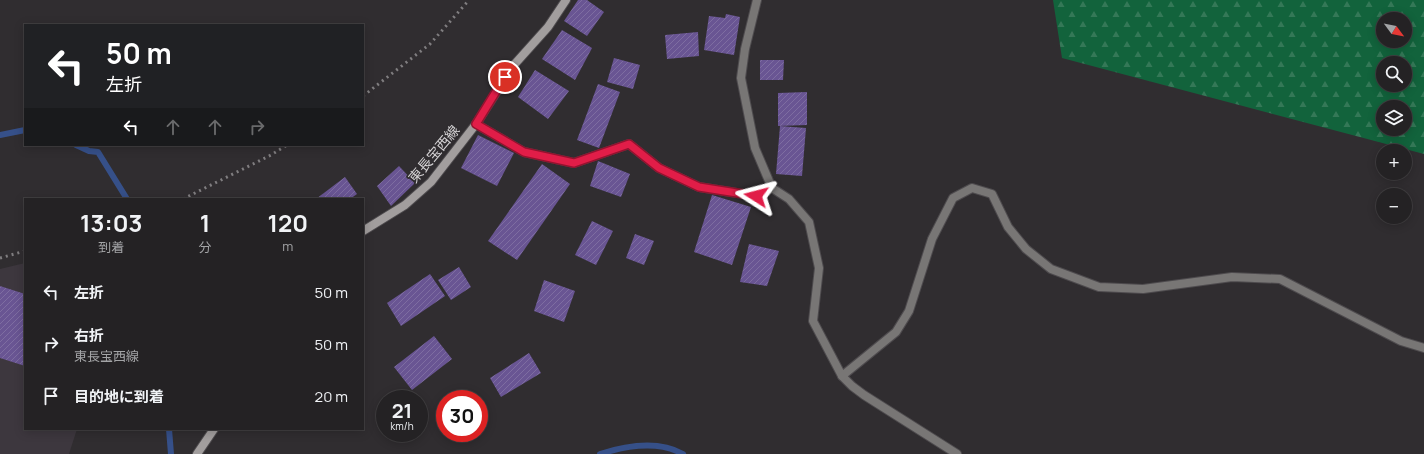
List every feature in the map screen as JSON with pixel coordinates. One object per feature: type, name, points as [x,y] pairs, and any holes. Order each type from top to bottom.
[{"type":"main road","name":"東長宝西線","points":[[364,230],[405,205],[431,182],[476,124],[513,66],[548,27],[566,0]]},
{"type":"main road","points":[[197,454],[213,430]]},
{"type":"street","points":[[757,0],[745,49],[741,78],[756,148],[772,188],[789,199],[809,222],[819,268],[813,321],[842,376],[852,386],[957,454]]},
{"type":"street","points":[[476,124],[524,152],[574,163],[629,144],[659,168],[699,187],[756,196],[772,188]]},
{"type":"street","points":[[842,376],[896,332],[909,311],[932,239],[953,198],[972,188],[992,194],[1008,227],[1026,249],[1051,269],[1099,288],[1143,289],[1232,277],[1280,279],[1401,341],[1424,348]]},
{"type":"shaded area","points":[[24,263],[24,430],[77,430],[69,454],[0,454],[0,269]]},
{"type":"green space","points":[[1053,0],[1424,0],[1424,154],[1412,151],[1412,144],[1386,144],[1062,58]]},
{"type":"building","points":[[578,0],[587,0],[604,12],[587,36],[564,21]]},
{"type":"building","points":[[726,14],[740,17],[734,55],[704,50],[709,16],[725,18]]},
{"type":"building","points":[[562,30],[592,48],[575,80],[542,59]]},
{"type":"building","points":[[698,32],[699,56],[667,59],[665,35]]},
{"type":"building","points":[[614,58],[640,65],[633,89],[607,82]]},
{"type":"building","points":[[760,60],[784,60],[783,80],[760,80]]},
{"type":"building","points":[[535,70],[569,91],[548,119],[518,97]]},
{"type":"building","points":[[598,84],[620,92],[599,148],[577,140]]},
{"type":"building","points":[[807,92],[807,125],[778,126],[778,93]]},
{"type":"building","points":[[780,126],[806,128],[802,176],[776,174]]},
{"type":"building","points":[[478,135],[514,153],[497,186],[461,168]]},
{"type":"building","points":[[598,161],[630,174],[621,197],[590,186]]},
{"type":"building","points":[[542,164],[570,184],[517,260],[488,241]]},
{"type":"building","points":[[399,166],[415,183],[391,206],[377,186]]},
{"type":"building","points":[[345,177],[357,194],[351,198],[317,198]]},
{"type":"building","points":[[712,195],[751,207],[732,265],[694,252]]},
{"type":"building","points":[[592,221],[613,231],[596,265],[575,255]]},
{"type":"building","points":[[635,234],[654,241],[644,265],[626,258]]},
{"type":"building","points":[[749,244],[779,251],[767,286],[740,282]]},
{"type":"building","points":[[459,267],[471,287],[451,300],[438,280]]},
{"type":"building","points":[[430,274],[445,296],[401,326],[387,303]]},
{"type":"building","points":[[544,280],[575,291],[564,322],[534,311]]},
{"type":"building","points":[[0,286],[24,294],[24,366],[0,358]]},
{"type":"building","points":[[434,336],[452,359],[412,390],[394,367]]},
{"type":"building","points":[[529,353],[541,373],[501,397],[490,378]]},
{"type":"waterway","points":[[0,135],[24,130]]},
{"type":"waterway","points":[[78,146],[89,151],[98,152],[126,198]]},
{"type":"waterway","points":[[169,430],[171,454]]},
{"type":"waterway","points":[[600,454],[642,446],[663,447],[683,454]]},
{"type":"railway","points":[[364,95],[430,44],[469,0]]},
{"type":"railway","points":[[185,198],[271,155],[285,146]]},
{"type":"railway","points":[[0,258],[24,251]]},
{"type":"route","points":[[505,77],[476,124],[524,152],[574,163],[629,144],[659,168],[699,187],[756,196]]}]
